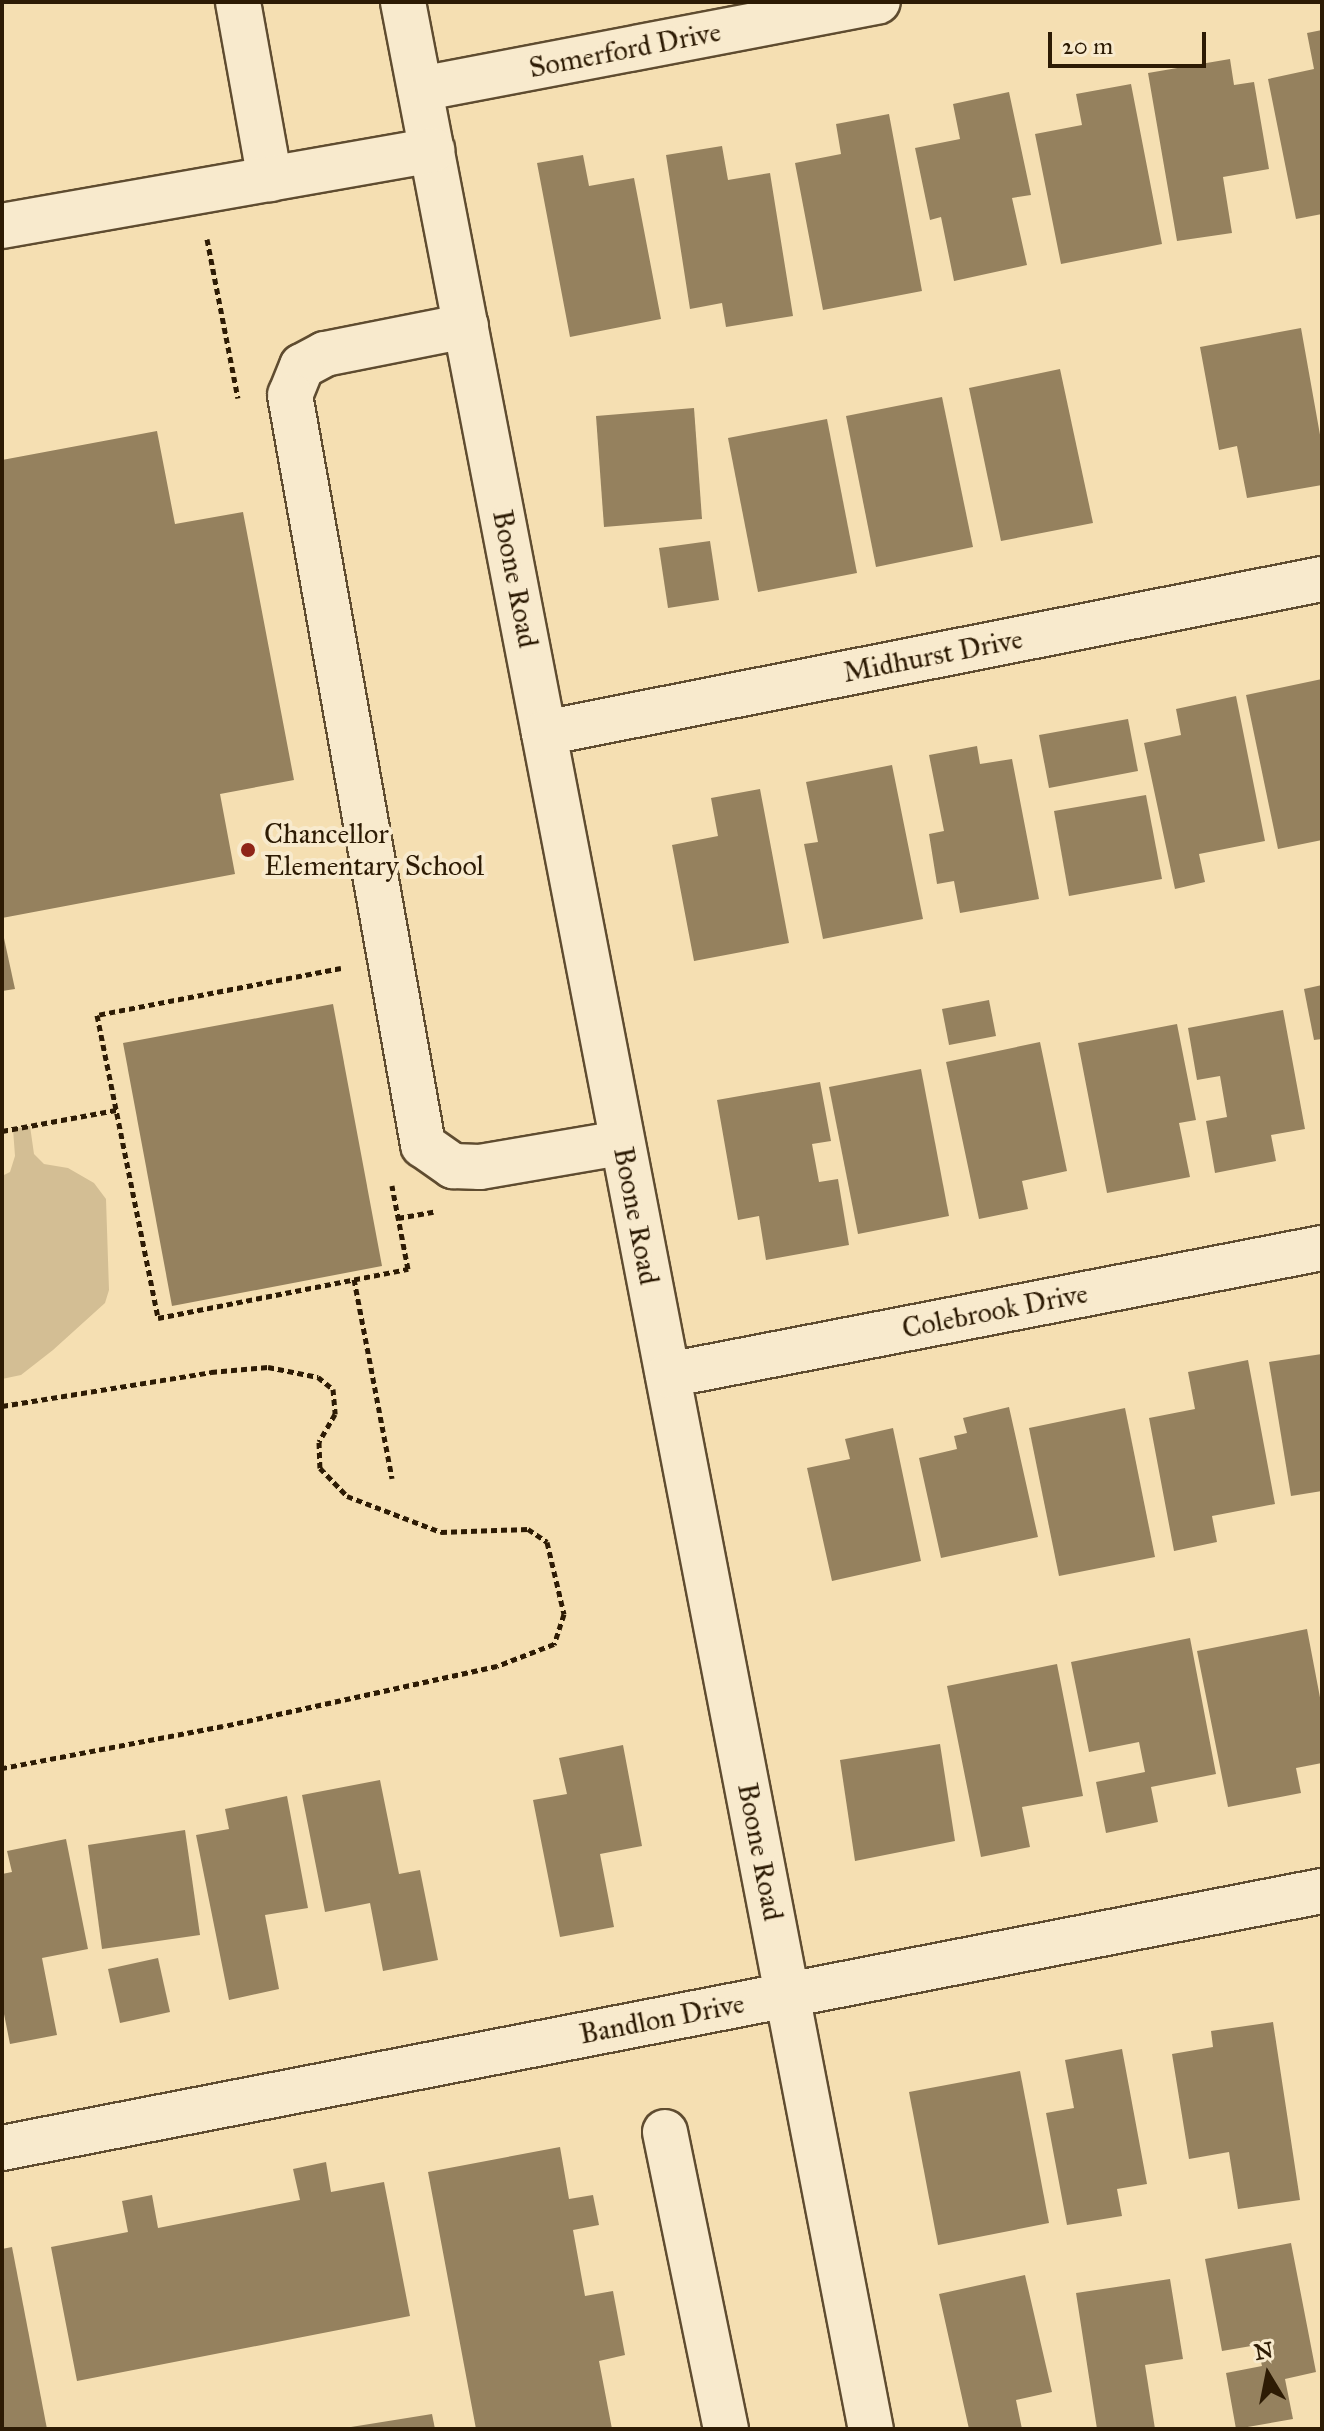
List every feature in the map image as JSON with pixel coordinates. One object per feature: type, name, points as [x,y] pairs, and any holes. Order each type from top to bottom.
[{"type":"street","points":[[238,2],[270,179]]},
{"type":"street","name":"Boone Road","points":[[403,2],[871,2429]]},
{"type":"street","name":"Somerford Drive","points":[[420,89],[878,2]]},
{"type":"street","points":[[2,226],[432,150]]},
{"type":"street","points":[[466,326],[325,354],[302,366],[290,395],[423,1145],[453,1166],[480,1167],[621,1143]]},
{"type":"street","name":"Midhurst Drive","points":[[544,733],[1322,579]]},
{"type":"street","name":"Colebrook Drive","points":[[668,1375],[1322,1248]]},
{"type":"street","name":"Bandlon Drive","points":[[2,2148],[1322,1891]]},
{"type":"street","points":[[665,2132],[726,2429]]},
{"type":"path","points":[[198,191],[241,415]]},
{"type":"path","points":[[348,967],[97,1015],[158,1318],[408,1269],[389,1174]]},
{"type":"path","points":[[2,1131],[116,1110]]},
{"type":"path","points":[[354,1279],[392,1478]]},
{"type":"path","points":[[2,1406],[211,1372],[268,1367],[318,1377],[333,1389],[335,1414],[319,1442],[320,1468],[347,1496],[441,1532],[528,1529],[547,1542],[564,1614],[554,1644],[497,1666],[223,1726],[2,1768]]},
{"type":"shaded area","points":[[30,1126],[34,1154],[44,1164],[68,1168],[94,1183],[106,1199],[109,1290],[105,1303],[53,1350],[21,1375],[2,1379],[2,1176],[10,1172],[15,1156],[13,1129]]},
{"type":"building","points":[[1322,30],[1322,214],[1296,219],[1268,79],[1314,69],[1307,33]]},
{"type":"building","points":[[1230,59],[1234,85],[1254,82],[1269,169],[1223,177],[1232,233],[1177,241],[1148,73]]},
{"type":"building","points":[[1131,84],[1162,244],[1061,264],[1035,134],[1082,125],[1076,94]]},
{"type":"building","points":[[1009,92],[1031,195],[1012,198],[1027,265],[954,281],[941,217],[930,220],[915,148],[960,139],[953,104]]},
{"type":"building","points":[[889,114],[922,291],[823,310],[795,163],[841,154],[836,124]]},
{"type":"building","points":[[722,146],[728,180],[770,173],[793,316],[726,327],[722,303],[690,309],[666,155]]},
{"type":"building","points":[[583,155],[589,186],[634,178],[661,319],[570,337],[537,163]]},
{"type":"building","points":[[1301,328],[1322,446],[1322,485],[1247,498],[1237,446],[1219,450],[1200,347]]},
{"type":"building","points":[[1060,369],[1093,523],[1001,541],[969,388]]},
{"type":"building","points":[[942,397],[973,547],[876,567],[846,416]]},
{"type":"building","points":[[694,408],[702,519],[604,527],[596,416]]},
{"type":"building","points":[[827,419],[857,573],[758,592],[728,438]]},
{"type":"building","points":[[157,431],[175,524],[243,512],[294,780],[220,794],[235,874],[2,918],[2,460]]},
{"type":"building","points":[[710,541],[719,600],[668,608],[659,548]]},
{"type":"building","points":[[1322,679],[1322,840],[1278,849],[1246,695]]},
{"type":"building","points":[[1236,696],[1265,841],[1199,854],[1205,882],[1175,889],[1144,743],[1181,735],[1176,709]]},
{"type":"building","points":[[1128,719],[1138,771],[1049,788],[1039,735]]},
{"type":"building","points":[[977,746],[980,764],[1012,759],[1039,899],[960,913],[954,881],[937,884],[929,834],[944,831],[929,755]]},
{"type":"building","points":[[892,765],[923,919],[823,939],[804,844],[818,842],[806,782]]},
{"type":"building","points":[[760,789],[789,943],[694,961],[672,845],[718,836],[711,798]]},
{"type":"building","points":[[1146,795],[1162,879],[1069,896],[1054,811]]},
{"type":"building","points":[[2,929],[15,989],[2,991]]},
{"type":"building","points":[[1322,985],[1322,1039],[1314,1040],[1304,989]]},
{"type":"building","points":[[989,1000],[996,1036],[949,1045],[942,1009]]},
{"type":"building","points":[[333,1004],[382,1266],[172,1306],[123,1043]]},
{"type":"building","points":[[1283,1010],[1305,1129],[1271,1135],[1276,1161],[1215,1173],[1206,1121],[1227,1117],[1220,1076],[1197,1080],[1188,1028]]},
{"type":"building","points":[[1177,1024],[1196,1120],[1179,1123],[1190,1177],[1107,1193],[1078,1043]]},
{"type":"building","points":[[1040,1042],[1067,1171],[1022,1181],[1028,1209],[979,1219],[946,1062]]},
{"type":"building","points":[[921,1069],[949,1216],[858,1234],[829,1087]]},
{"type":"building","points":[[820,1082],[831,1141],[812,1144],[819,1182],[838,1179],[849,1245],[766,1260],[759,1216],[738,1220],[717,1100]]},
{"type":"building","points":[[1322,1354],[1322,1491],[1291,1496],[1269,1362]]},
{"type":"building","points":[[1248,1360],[1275,1504],[1212,1516],[1217,1542],[1174,1551],[1149,1418],[1195,1409],[1188,1372]]},
{"type":"building","points":[[1009,1407],[1038,1537],[941,1558],[919,1458],[957,1449],[954,1436],[967,1433],[963,1418]]},
{"type":"building","points":[[1125,1408],[1155,1557],[1059,1576],[1029,1428]]},
{"type":"building","points":[[893,1428],[921,1561],[832,1581],[807,1468],[850,1459],[845,1439]]},
{"type":"building","points":[[1307,1629],[1322,1708],[1322,1763],[1296,1768],[1301,1793],[1228,1807],[1197,1651]]},
{"type":"building","points":[[1190,1638],[1216,1774],[1151,1787],[1158,1822],[1106,1833],[1096,1782],[1145,1772],[1139,1742],[1089,1752],[1071,1662]]},
{"type":"building","points":[[1057,1664],[1083,1796],[1022,1807],[1030,1847],[981,1857],[947,1686]]},
{"type":"building","points":[[940,1744],[955,1841],[855,1861],[840,1760]]},
{"type":"building","points":[[623,1745],[642,1846],[600,1854],[614,1927],[560,1937],[533,1800],[567,1794],[559,1758]]},
{"type":"building","points":[[380,1780],[399,1874],[420,1870],[438,1960],[383,1971],[370,1903],[325,1912],[302,1795]]},
{"type":"building","points":[[287,1796],[308,1908],[265,1915],[279,1989],[229,2000],[196,1835],[229,1829],[225,1809]]},
{"type":"building","points":[[185,1830],[200,1935],[102,1949],[88,1845]]},
{"type":"building","points":[[66,1839],[88,1949],[42,1958],[57,2035],[10,2044],[2,2004],[2,1874],[12,1872],[7,1851]]},
{"type":"building","points":[[158,1958],[170,2012],[120,2023],[108,1969]]},
{"type":"building","points":[[1273,2022],[1300,2200],[1238,2209],[1229,2152],[1189,2159],[1172,2054],[1213,2047],[1211,2031]]},
{"type":"building","points":[[1122,2049],[1147,2184],[1117,2189],[1122,2216],[1067,2225],[1046,2113],[1074,2108],[1065,2060]]},
{"type":"building","points":[[1020,2071],[1049,2223],[938,2245],[909,2092]]},
{"type":"building","points":[[560,2147],[569,2199],[593,2195],[599,2225],[573,2230],[585,2296],[613,2291],[625,2355],[599,2361],[612,2429],[476,2429],[428,2172]]},
{"type":"building","points":[[326,2162],[331,2192],[384,2182],[410,2316],[77,2381],[51,2247],[128,2232],[122,2201],[152,2195],[158,2228],[300,2200],[293,2169]]},
{"type":"building","points":[[1291,2243],[1316,2372],[1285,2379],[1293,2419],[1236,2429],[1226,2373],[1262,2366],[1257,2345],[1222,2351],[1205,2259]]},
{"type":"building","points":[[12,2247],[47,2429],[2,2429],[2,2249]]},
{"type":"building","points":[[1025,2275],[1052,2392],[1016,2400],[1022,2429],[969,2429],[939,2294]]},
{"type":"building","points":[[1170,2279],[1183,2359],[1145,2365],[1155,2429],[1097,2429],[1076,2293]]},
{"type":"building","points":[[432,2414],[435,2429],[351,2429],[351,2427]]},
{"type":"place","name":"Chancellor Elementary School","points":[[248,850]]}]
